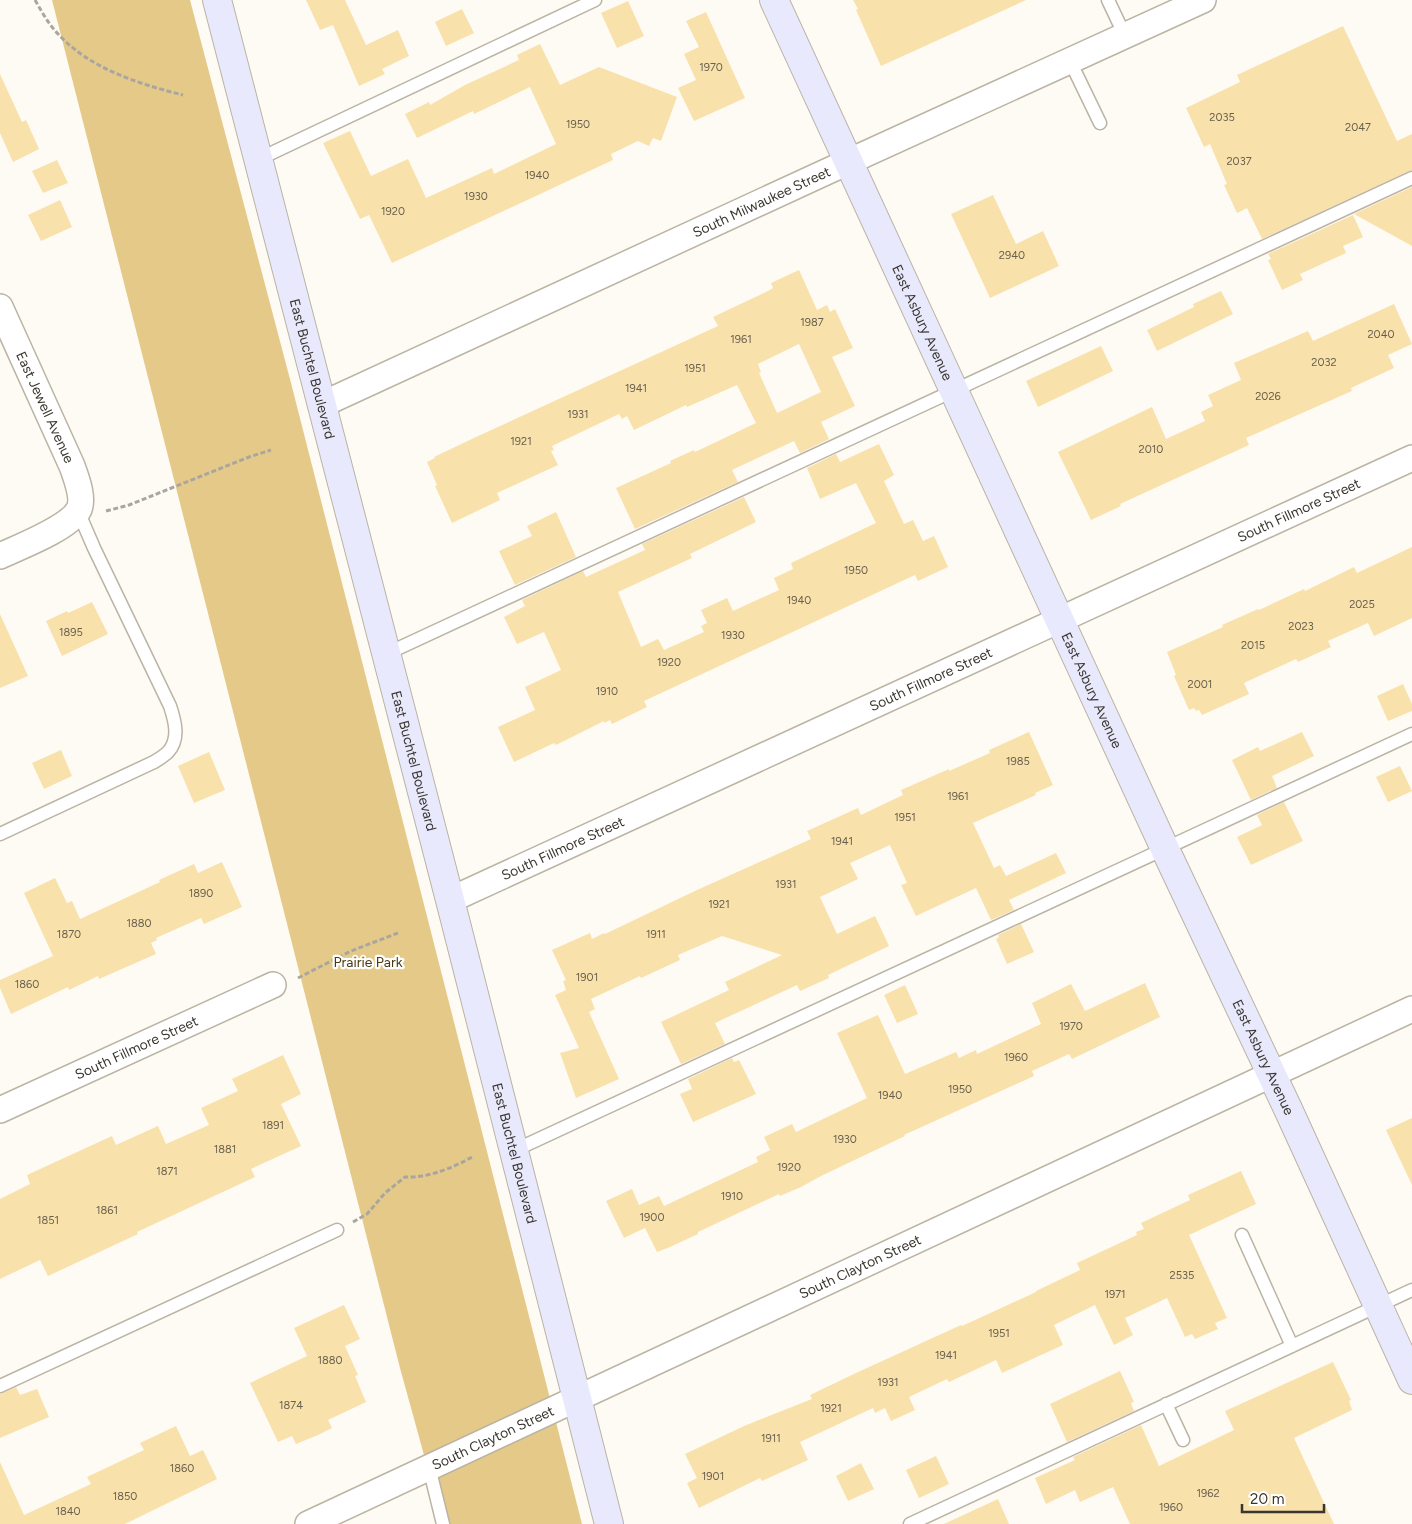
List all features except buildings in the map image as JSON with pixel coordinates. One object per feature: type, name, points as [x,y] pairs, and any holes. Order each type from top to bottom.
[{"type":"main road","name":"East Buchtel Boulevard","points":[[217,0],[260,159],[321,405],[450,900],[609,1524]]},
{"type":"main road","name":"East Asbury Avenue","points":[[774,0],[1412,1380]]},
{"type":"street","name":"South Milwaukee Street","points":[[321,405],[1203,0]]},
{"type":"street","name":"East Jewell Avenue","points":[[0,308],[72,466],[78,482],[80,496],[78,511]]},
{"type":"street","name":"South Fillmore Street","points":[[450,900],[1412,458]]},
{"type":"street","points":[[0,556],[58,528],[78,511]]},
{"type":"street","name":"South Fillmore Street","points":[[0,1110],[273,985]]},
{"type":"street","name":"South Clayton Street","points":[[308,1524],[1412,1009]]},
{"type":"lane","points":[[260,159],[596,0]]},
{"type":"lane","points":[[1108,0],[1125,36]]},
{"type":"lane","points":[[1070,61],[1100,123]]},
{"type":"lane","points":[[386,654],[1412,178]]},
{"type":"lane","points":[[0,834],[154,762],[168,752],[175,740],[176,724],[170,706],[98,557],[78,511]]},
{"type":"lane","points":[[513,1151],[1412,734]]},
{"type":"lane","points":[[0,1386],[337,1230]]},
{"type":"lane","points":[[1242,1235],[1292,1346]]},
{"type":"lane","points":[[910,1524],[1412,1290]]},
{"type":"lane","points":[[1166,1404],[1183,1440]]},
{"type":"lane","points":[[429,1468],[444,1524]]},
{"type":"path","points":[[35,0],[59,35],[78,52],[100,66],[129,79],[183,95]]},
{"type":"path","points":[[78,511],[108,511],[129,505],[271,450]]},
{"type":"path","points":[[273,985],[297,978],[351,951],[398,933]]},
{"type":"path","points":[[337,1230],[367,1214],[385,1193],[405,1177],[415,1178],[431,1174],[458,1165],[472,1157]]},
{"type":"green space","name":"Prairie Park","points":[[52,0],[190,0],[291,383],[582,1524],[443,1524],[400,1368]]}]
